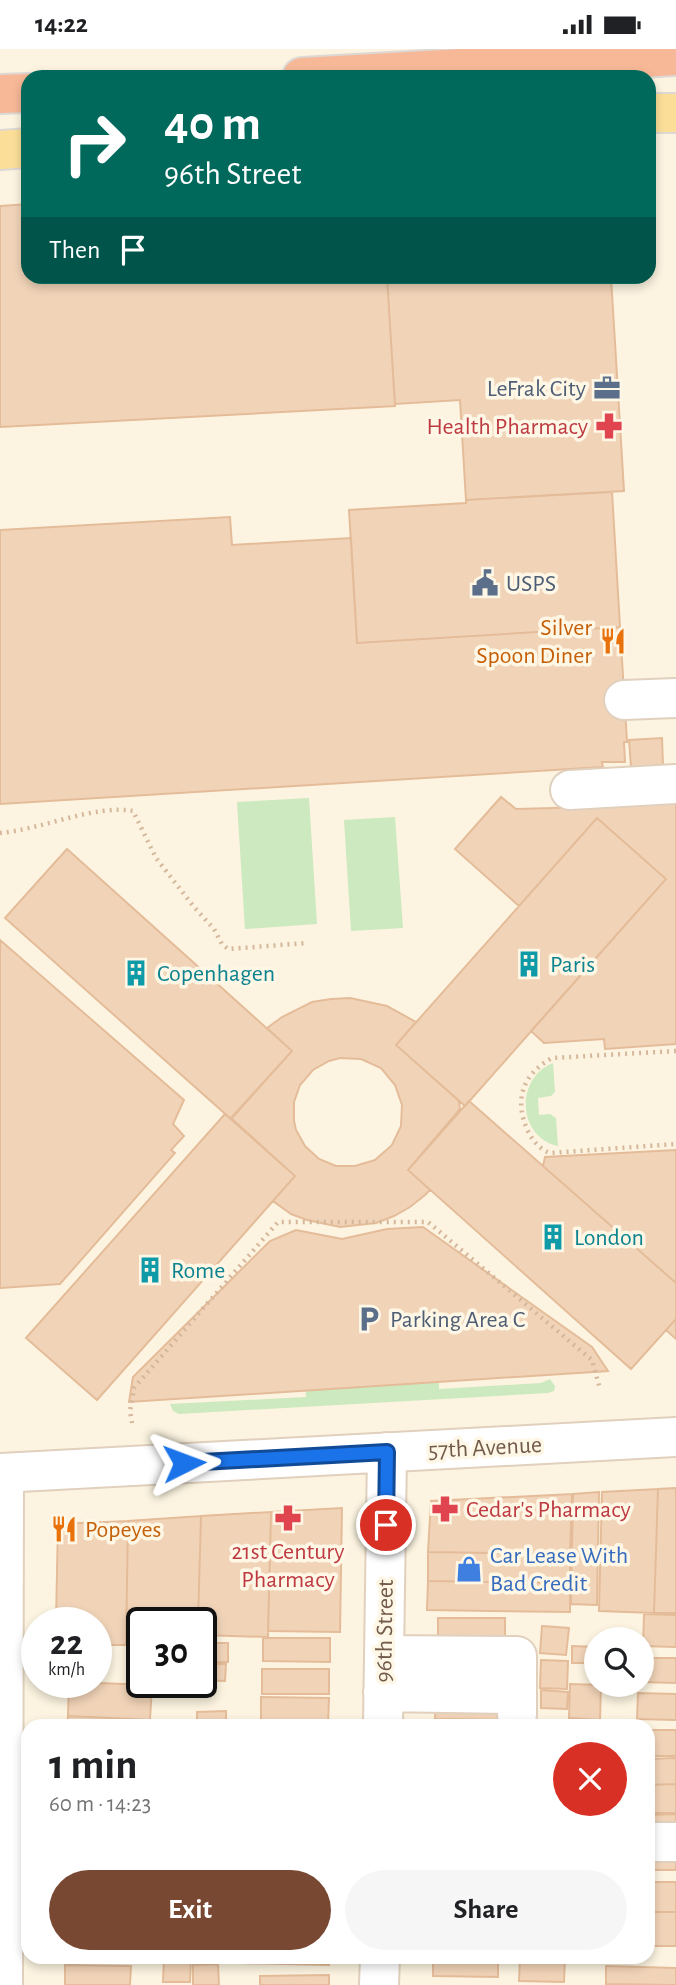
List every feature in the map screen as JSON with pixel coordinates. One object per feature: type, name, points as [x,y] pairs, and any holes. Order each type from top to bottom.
[{"type":"highway","points":[[429,70],[676,56]]},
{"type":"highway","points":[[0,94],[21,93]]},
{"type":"main road","points":[[656,113],[676,113]]},
{"type":"main road","points":[[0,150],[21,148]]},
{"type":"street","points":[[624,700],[676,698]]},
{"type":"street","points":[[570,790],[676,784]]},
{"type":"street","name":"57th Avenue","points":[[2,1473],[676,1437]]},
{"type":"street","name":"96th Street","points":[[383,1709],[387,1452]]},
{"type":"street","points":[[2,1473],[3,1985]]},
{"type":"street","points":[[383,1709],[517,1704],[518,1648],[384,1655]]},
{"type":"street","points":[[655,1842],[676,1842]]},
{"type":"street","points":[[379,1985],[380,1964]]},
{"type":"path","points":[[0,833],[104,811],[133,811],[156,858],[228,949],[307,943]]},
{"type":"path","points":[[676,1051],[552,1058],[530,1075],[521,1095],[521,1107],[530,1136],[544,1151],[550,1153],[676,1144]]},
{"type":"path","points":[[132,1423],[130,1411],[134,1388],[278,1222],[428,1222],[592,1360],[600,1389]]},
{"type":"green space","points":[[309,798],[317,924],[245,929],[237,802]]},
{"type":"green space","points":[[395,817],[403,928],[351,931],[344,820]]},
{"type":"green space","points":[[553,1063],[555,1092],[551,1096],[538,1098],[539,1115],[550,1114],[556,1118],[558,1146],[544,1140],[535,1131],[528,1120],[526,1107],[527,1093],[532,1081]]},
{"type":"green space","points":[[439,1373],[439,1389],[541,1383],[550,1379],[555,1386],[554,1391],[548,1393],[179,1414],[173,1411],[170,1404],[306,1397],[305,1381]]},
{"type":"building","points":[[21,204],[21,284],[387,284],[395,406],[0,427],[0,206]]},
{"type":"building","points":[[387,284],[611,284],[624,491],[466,500],[460,400],[395,404]]},
{"type":"building","name":"USPS","points":[[612,492],[620,627],[357,643],[349,510]]},
{"type":"building","points":[[230,517],[232,545],[351,538],[357,643],[620,627],[627,742],[624,742],[625,762],[602,762],[603,767],[0,804],[0,530]]},
{"type":"building","points":[[662,738],[663,766],[631,767],[629,740]]},
{"type":"building","points":[[676,789],[676,1044],[605,1049],[604,1039],[544,1043],[531,1031],[666,879],[597,818],[519,906],[455,849],[501,797],[516,809],[592,807]]},
{"type":"building","name":"Paris","points":[[597,818],[666,879],[465,1106],[396,1045]]},
{"type":"building","name":"Copenhagen","points":[[67,849],[292,1051],[231,1119],[5,918]]},
{"type":"building","points":[[0,940],[184,1100],[173,1124],[184,1136],[171,1150],[175,1153],[60,1284],[0,1288]]},
{"type":"building","points":[[350,998],[387,1006],[416,1022],[396,1045],[459,1101],[460,1109],[408,1170],[430,1190],[410,1207],[376,1223],[340,1227],[307,1220],[291,1214],[273,1201],[295,1176],[231,1118],[292,1051],[267,1028],[312,1002]],"holes":[[[340,1058],[361,1059],[381,1068],[395,1085],[402,1105],[401,1126],[392,1145],[375,1160],[355,1166],[336,1166],[319,1159],[305,1146],[296,1130],[294,1102],[300,1085],[313,1070]]]},
{"type":"building","name":"London","points":[[469,1101],[676,1283],[676,1319],[631,1369],[408,1170]]},
{"type":"building","name":"Rome","points":[[225,1114],[295,1176],[97,1400],[26,1338]]},
{"type":"building","points":[[676,1150],[676,1283],[543,1166],[545,1157]]},
{"type":"building","points":[[423,1227],[592,1347],[608,1371],[129,1402],[133,1377],[270,1241],[296,1230],[342,1239],[387,1229]]},
{"type":"building","points":[[676,1319],[676,1339],[666,1330]]},
{"type":"building","points":[[676,1488],[676,1613],[654,1613],[658,1489]]},
{"type":"building","points":[[658,1489],[654,1613],[599,1611],[602,1492]]},
{"type":"building","points":[[599,1492],[597,1605],[571,1604],[573,1494]]},
{"type":"building","points":[[572,1494],[570,1554],[428,1552],[431,1501]]},
{"type":"building","points":[[342,1508],[340,1632],[268,1631],[271,1512]]},
{"type":"building","points":[[271,1512],[268,1637],[217,1635],[217,1607],[198,1607],[201,1516]]},
{"type":"building","points":[[201,1516],[198,1607],[127,1607],[128,1521]]},
{"type":"building","points":[[128,1521],[126,1645],[112,1645],[112,1607],[56,1607],[58,1524]]},
{"type":"building","points":[[428,1552],[570,1554],[570,1583],[428,1581]]},
{"type":"building","points":[[428,1581],[570,1583],[570,1612],[427,1610]]},
{"type":"building","points":[[644,1614],[676,1615],[676,1647],[654,1646],[654,1627],[644,1627]]},
{"type":"building","points":[[438,1618],[505,1618],[505,1647],[438,1647]]},
{"type":"building","points":[[542,1626],[569,1628],[566,1655],[540,1653]]},
{"type":"building","points":[[263,1638],[330,1638],[330,1662],[263,1661]]},
{"type":"building","points":[[217,1643],[228,1643],[228,1662],[217,1662]]},
{"type":"building","points":[[572,1646],[584,1646],[584,1663],[572,1663]]},
{"type":"building","points":[[654,1658],[676,1658],[676,1683],[654,1682]]},
{"type":"building","points":[[541,1660],[568,1661],[567,1689],[540,1688]]},
{"type":"building","points":[[217,1664],[226,1664],[225,1681],[217,1681]]},
{"type":"building","points":[[262,1669],[329,1669],[329,1694],[262,1694]]},
{"type":"building","points":[[112,1684],[126,1684],[126,1698],[151,1698],[150,1719],[68,1716],[69,1698],[112,1698]]},
{"type":"building","points":[[570,1684],[584,1684],[584,1697],[601,1697],[600,1719],[569,1718]]},
{"type":"building","points":[[541,1690],[568,1692],[567,1709],[541,1708]]},
{"type":"building","points":[[654,1693],[676,1694],[676,1720],[637,1719],[638,1697],[654,1697]]},
{"type":"building","points":[[436,1695],[504,1697],[504,1719],[435,1719]]},
{"type":"building","points":[[261,1697],[329,1698],[328,1719],[261,1719]]},
{"type":"building","points":[[226,1711],[226,1719],[197,1719],[197,1712]]},
{"type":"building","points":[[68,1716],[130,1719],[68,1719]]},
{"type":"building","points":[[655,1730],[676,1730],[676,1756],[655,1756]]},
{"type":"building","points":[[676,1758],[676,1784],[655,1785],[655,1759]]},
{"type":"building","points":[[676,1784],[676,1813],[655,1813],[655,1785]]},
{"type":"building","points":[[676,1814],[676,1837],[655,1838],[655,1815]]},
{"type":"building","points":[[655,1846],[676,1846],[676,1870],[655,1870]]},
{"type":"building","points":[[655,1882],[676,1882],[676,1912],[655,1912]]},
{"type":"building","points":[[655,1912],[676,1912],[676,1946],[655,1946]]},
{"type":"building","points":[[164,1964],[191,1964],[190,1982],[163,1982]]},
{"type":"building","points":[[218,1964],[219,1985],[193,1985],[193,1965]]},
{"type":"building","points":[[433,1964],[498,1964],[498,1977],[433,1976]]},
{"type":"building","points":[[520,1964],[565,1964],[564,1982],[519,1981]]},
{"type":"building","points":[[65,1965],[131,1966],[130,1985],[65,1985]]},
{"type":"building","points":[[606,1966],[676,1968],[676,1985],[606,1984]]},
{"type":"building","points":[[329,1975],[329,1985],[260,1985],[260,1976]]},
{"type":"place","name":"LeFrak City","points":[[607,388]]},
{"type":"place","name":"Health Pharmacy","points":[[609,426]]},
{"type":"place","name":"USPS","points":[[485,583]]},
{"type":"place","name":"Silver Spoon Diner","points":[[613,641]]},
{"type":"place","name":"Paris","points":[[529,964]]},
{"type":"place","name":"Copenhagen","points":[[136,973]]},
{"type":"place","name":"London","points":[[553,1237]]},
{"type":"place","name":"Rome","points":[[150,1270]]},
{"type":"place","name":"Parking Area C","points":[[369,1319]]},
{"type":"place","name":"Cedar's Pharmacy","points":[[445,1509]]},
{"type":"place","name":"21st Century Pharmacy","points":[[288,1518]]},
{"type":"place","name":"Popeyes","points":[[64,1529]]},
{"type":"place","name":"Car Lease With Bad Credit","points":[[469,1569]]},
{"type":"route","points":[[184,1463],[387,1452],[386,1525]]}]
